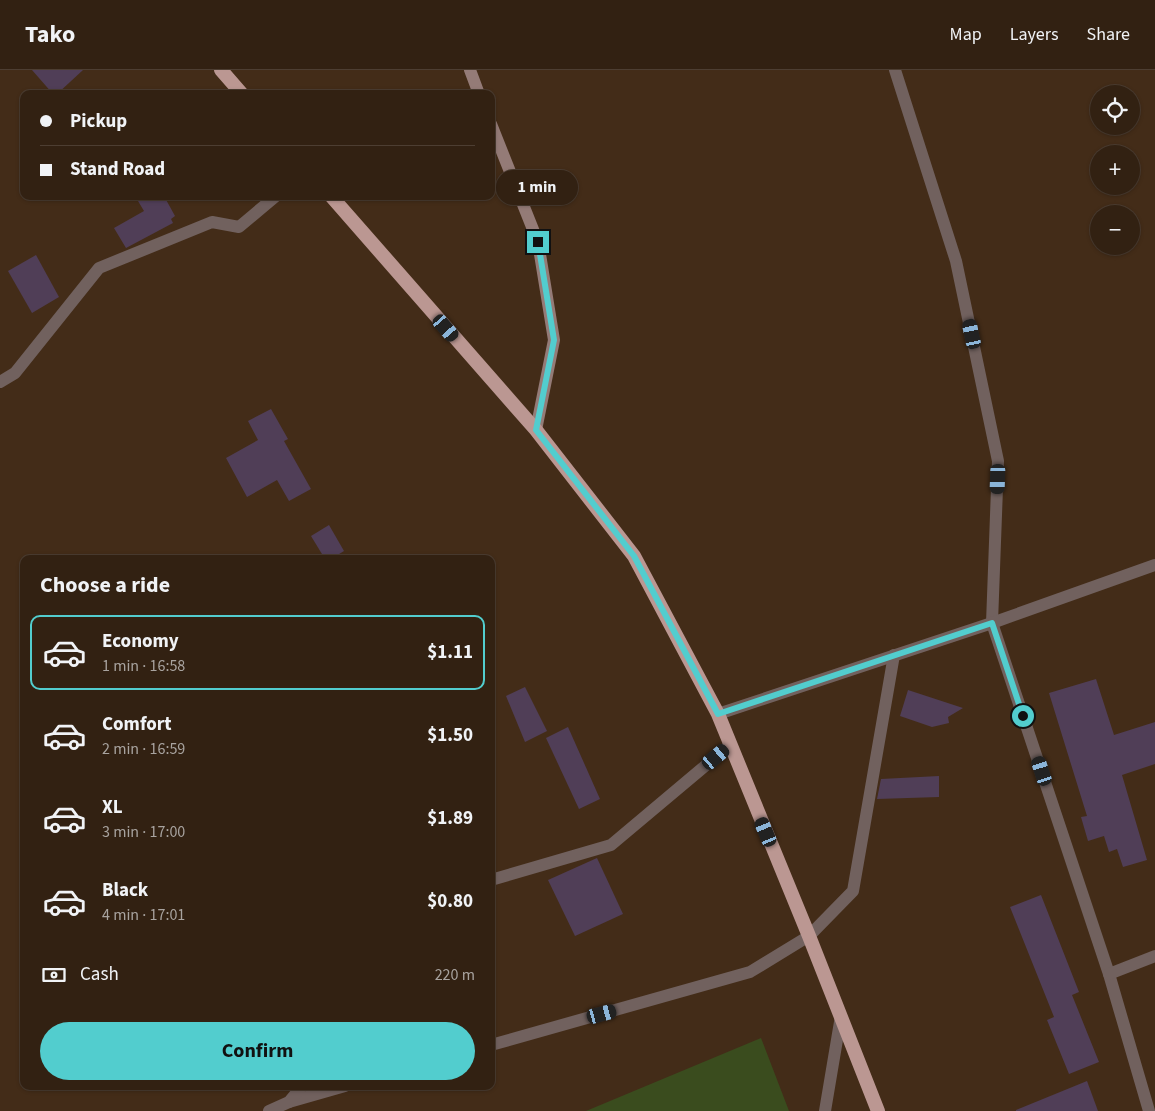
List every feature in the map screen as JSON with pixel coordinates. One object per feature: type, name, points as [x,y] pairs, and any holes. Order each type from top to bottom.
[{"type":"highway","points":[[221,70],[238,90]]},
{"type":"highway","points":[[335,200],[536,430],[634,556],[718,714],[810,936],[878,1111]]},
{"type":"main road","points":[[470,70],[478,90]]},
{"type":"main road","points":[[495,134],[538,242],[554,340],[536,430]]},
{"type":"street","points":[[894,70],[956,261],[998,461],[992,623],[1109,974],[1149,1111]]},
{"type":"street","points":[[0,382],[15,373],[100,268],[212,222],[239,227],[271,200]]},
{"type":"street","points":[[718,714],[992,623],[1155,565]]},
{"type":"street","points":[[495,1044],[750,972],[810,936],[853,891],[894,656]]},
{"type":"street","points":[[495,879],[611,845],[730,745]]},
{"type":"street","points":[[1109,974],[1155,956]]},
{"type":"street","points":[[825,1111],[841,1016]]},
{"type":"street","points":[[289,1102],[299,1090]]},
{"type":"street","points":[[269,1111],[289,1102],[331,1090]]},
{"type":"green space","points":[[761,1038],[789,1111],[586,1111]]},
{"type":"building","points":[[32,70],[83,70],[61,90],[50,90]]},
{"type":"building","points":[[137,200],[166,200],[175,216],[171,219],[173,223],[126,248],[114,228],[144,211]]},
{"type":"building","points":[[36,255],[59,297],[32,313],[8,271]]},
{"type":"building","points":[[271,409],[288,439],[284,441],[311,489],[289,501],[277,480],[247,497],[226,458],[258,440],[248,421]]},
{"type":"building","points":[[329,525],[344,551],[338,555],[323,555],[311,536]]},
{"type":"building","points":[[1096,679],[1114,735],[1155,722],[1155,764],[1122,775],[1147,860],[1123,867],[1117,849],[1109,852],[1104,836],[1088,841],[1081,817],[1087,816],[1049,693]]},
{"type":"building","points":[[525,687],[547,731],[525,742],[506,696]]},
{"type":"building","points":[[908,690],[963,708],[948,717],[949,723],[932,727],[900,716]]},
{"type":"building","points":[[568,727],[600,799],[579,809],[546,738]]},
{"type":"building","points":[[939,776],[939,797],[877,799],[881,779]]},
{"type":"building","points":[[597,858],[623,914],[575,936],[548,880]]},
{"type":"building","points":[[1041,895],[1079,992],[1072,995],[1099,1062],[1069,1074],[1047,1020],[1054,1017],[1010,907]]},
{"type":"building","points":[[1087,1081],[1098,1111],[1016,1111],[1016,1110]]},
{"type":"route","points":[[538,242],[554,340],[536,430],[634,556],[718,714],[992,623],[1023,716]]}]
